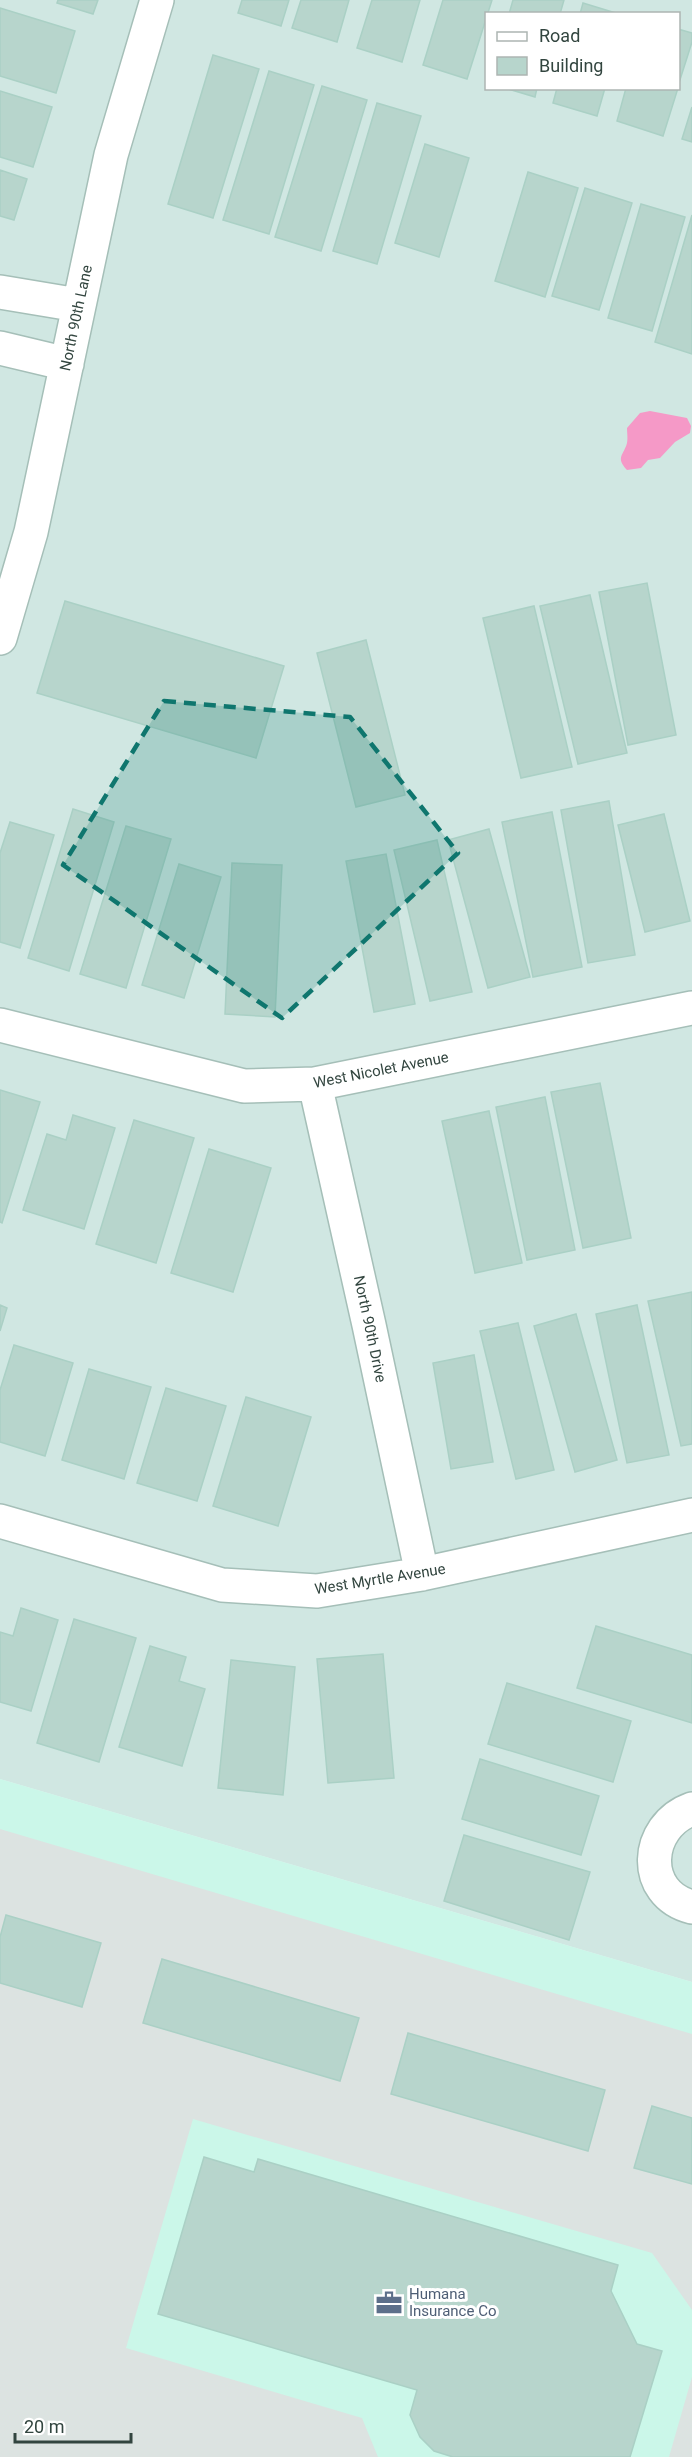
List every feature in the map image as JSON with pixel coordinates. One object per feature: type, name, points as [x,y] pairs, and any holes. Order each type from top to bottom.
[{"type":"street","name":"North 90th Lane","points":[[0,638],[31,532],[111,154],[158,0]]},
{"type":"street","points":[[0,292],[78,305]]},
{"type":"street","points":[[0,348],[66,364]]},
{"type":"street","name":"West Nicolet Avenue","points":[[0,1024],[244,1086],[315,1084],[692,1008]]},
{"type":"street","name":"North 90th Drive","points":[[315,1084],[422,1574]]},
{"type":"street","name":"West Myrtle Avenue","points":[[0,1521],[222,1586],[316,1592],[422,1574],[692,1515]]},
{"type":"street","points":[[692,1809],[680,1813],[668,1824],[658,1837],[654,1852],[661,1884],[671,1897],[692,1907]]},
{"type":"highlighted area","points":[[164,701],[350,717],[458,853],[282,1018],[63,865]]},
{"type":"shaded area","points":[[0,0],[692,0],[692,1982],[0,1779]]},
{"type":"shaded area","points":[[650,411],[687,418],[691,426],[690,433],[675,442],[660,458],[648,460],[641,468],[627,470],[623,466],[621,456],[627,443],[627,428],[640,413]]},
{"type":"shaded area","points":[[0,1779],[692,1982],[692,2457],[0,2457]]},
{"type":"shaded area","points":[[0,1829],[692,2034],[692,2310],[652,2253],[193,2119],[126,2348],[362,2418],[378,2457],[0,2457]]},
{"type":"shaded area","points":[[692,2377],[692,2457],[669,2457]]},
{"type":"building","points":[[58,0],[98,0],[93,14],[57,3]]},
{"type":"building","points":[[242,0],[289,0],[281,26],[238,13]]},
{"type":"building","points":[[301,0],[349,0],[337,42],[292,28]]},
{"type":"building","points":[[372,0],[420,0],[402,62],[357,48]]},
{"type":"building","points":[[443,0],[492,0],[488,12],[485,12],[485,22],[467,79],[423,65]]},
{"type":"building","points":[[513,0],[564,0],[561,12],[510,12]]},
{"type":"building","points":[[583,3],[612,12],[581,12]]},
{"type":"building","points":[[0,8],[75,31],[56,93],[0,76]]},
{"type":"building","points":[[680,30],[692,33],[692,42],[680,80]]},
{"type":"building","points":[[213,55],[259,69],[213,218],[168,204]]},
{"type":"building","points":[[269,71],[314,85],[269,234],[223,220]]},
{"type":"building","points":[[322,86],[367,100],[321,251],[275,237]]},
{"type":"building","points":[[512,90],[537,90],[535,97]]},
{"type":"building","points":[[556,90],[604,90],[597,116],[553,103]]},
{"type":"building","points":[[625,90],[677,90],[663,136],[617,121]]},
{"type":"building","points":[[0,91],[52,107],[33,167],[0,157]]},
{"type":"building","points":[[377,103],[421,116],[377,264],[333,251]]},
{"type":"building","points":[[692,107],[692,142],[682,139]]},
{"type":"building","points":[[425,144],[469,158],[439,257],[395,243]]},
{"type":"building","points":[[0,170],[27,179],[14,220],[0,216]]},
{"type":"building","points":[[528,172],[578,188],[545,297],[495,281]]},
{"type":"building","points":[[585,188],[632,203],[599,310],[552,296]]},
{"type":"building","points":[[641,204],[685,217],[652,331],[608,318]]},
{"type":"building","points":[[692,215],[692,354],[655,342]]},
{"type":"building","points":[[647,583],[676,735],[628,745],[599,592]]},
{"type":"building","points":[[590,595],[627,753],[578,764],[540,606]]},
{"type":"building","points":[[65,601],[284,666],[256,758],[37,693]]},
{"type":"building","points":[[534,606],[572,767],[521,778],[483,618]]},
{"type":"building","points":[[366,640],[405,795],[356,807],[317,653]]},
{"type":"building","points":[[609,801],[635,955],[588,963],[561,810]]},
{"type":"building","points":[[73,809],[114,822],[69,971],[28,958]]},
{"type":"building","points":[[552,812],[582,967],[533,977],[502,822]]},
{"type":"building","points":[[664,814],[690,921],[645,932],[618,825]]},
{"type":"building","points":[[10,822],[54,835],[20,948],[0,942],[0,853]]},
{"type":"building","points":[[126,826],[171,839],[126,988],[80,974]]},
{"type":"building","points":[[489,829],[530,977],[488,988],[448,840]]},
{"type":"building","points":[[437,840],[472,992],[430,1001],[394,850]]},
{"type":"building","points":[[386,854],[415,1004],[374,1012],[346,861]]},
{"type":"building","points":[[232,863],[282,865],[275,1017],[225,1014]]},
{"type":"building","points":[[179,864],[221,877],[184,998],[142,985]]},
{"type":"building","points":[[600,1083],[631,1238],[583,1248],[551,1092]]},
{"type":"building","points":[[0,1090],[40,1102],[2,1223],[0,1222]]},
{"type":"building","points":[[545,1097],[575,1250],[527,1260],[496,1107]]},
{"type":"building","points":[[489,1111],[522,1263],[475,1273],[442,1121]]},
{"type":"building","points":[[73,1115],[115,1128],[84,1229],[23,1210],[47,1134],[66,1140]]},
{"type":"building","points":[[134,1120],[194,1138],[156,1263],[96,1244]]},
{"type":"building","points":[[209,1149],[271,1168],[233,1292],[171,1273]]},
{"type":"building","points":[[692,1292],[692,1444],[681,1446],[648,1301]]},
{"type":"building","points":[[0,1305],[7,1308],[0,1331]]},
{"type":"building","points":[[637,1305],[669,1455],[627,1463],[596,1314]]},
{"type":"building","points":[[576,1314],[617,1460],[575,1472],[534,1326]]},
{"type":"building","points":[[518,1323],[554,1470],[516,1479],[480,1331]]},
{"type":"building","points":[[14,1345],[73,1363],[45,1456],[0,1442],[0,1390]]},
{"type":"building","points":[[474,1355],[493,1462],[451,1469],[433,1363]]},
{"type":"building","points":[[89,1369],[151,1387],[124,1479],[62,1460]]},
{"type":"building","points":[[166,1388],[226,1406],[197,1501],[137,1483]]},
{"type":"building","points":[[246,1397],[311,1417],[278,1526],[213,1506]]},
{"type":"building","points":[[21,1608],[58,1620],[31,1711],[0,1702],[0,1632],[13,1636]]},
{"type":"building","points":[[74,1619],[136,1638],[99,1762],[37,1743]]},
{"type":"building","points":[[596,1626],[692,1655],[692,1723],[577,1688]]},
{"type":"building","points":[[150,1646],[186,1657],[179,1681],[205,1689],[182,1766],[119,1747]]},
{"type":"building","points":[[383,1654],[394,1778],[328,1783],[317,1659]]},
{"type":"building","points":[[231,1660],[295,1667],[283,1795],[218,1788]]},
{"type":"building","points":[[507,1683],[631,1721],[613,1782],[488,1744]]},
{"type":"building","points":[[480,1759],[599,1796],[581,1855],[462,1819]]},
{"type":"building","points":[[464,1835],[590,1872],[569,1940],[444,1901]]},
{"type":"building","points":[[6,1915],[101,1943],[82,2007],[0,1983],[0,1937]]},
{"type":"building","points":[[162,1959],[359,2018],[340,2081],[143,2023]]},
{"type":"building","points":[[408,2033],[605,2090],[588,2151],[391,2094]]},
{"type":"building","points":[[652,2106],[692,2118],[692,2184],[634,2168]]},
{"type":"building","name":"Humana Insurance Co","points":[[204,2157],[254,2172],[258,2159],[618,2265],[611,2291],[637,2344],[662,2351],[630,2457],[453,2457],[434,2451],[420,2437],[410,2415],[417,2390],[158,2314]]},
{"type":"place","name":"Humana Insurance Co","points":[[389,2303]]}]
